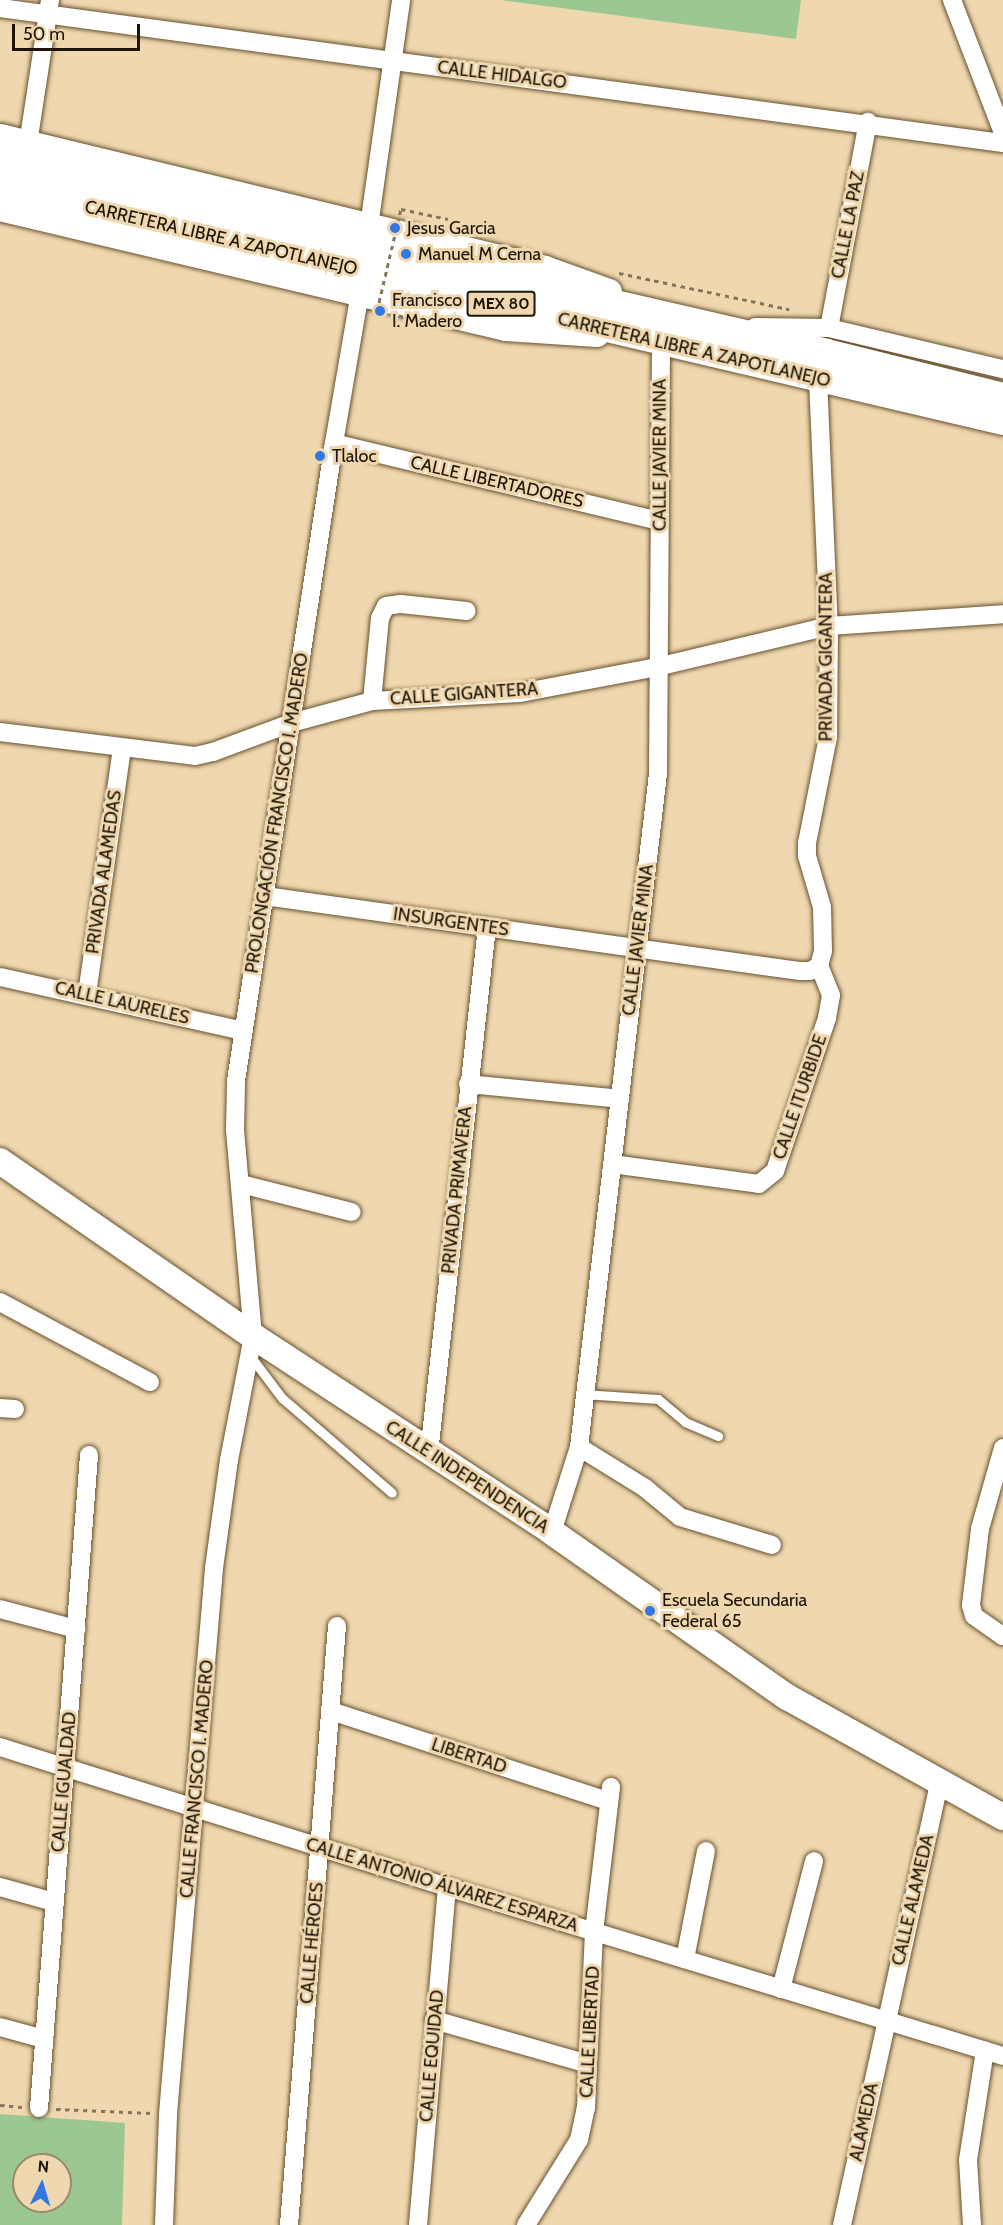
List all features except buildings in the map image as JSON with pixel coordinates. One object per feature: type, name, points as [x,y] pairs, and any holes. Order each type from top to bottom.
[{"type":"main road","name":"CARRETERA LIBRE A ZAPOTLANEJO","points":[[0,162],[1003,397]]},
{"type":"main road","name":"CARRETERA LIBRE A ZAPOTLANEJO","points":[[0,185],[1003,421]]},
{"type":"street","points":[[369,226],[401,0]]},
{"type":"street","points":[[952,0],[1003,133]]},
{"type":"street","name":"CALLE HIDALGO","points":[[0,8],[49,8],[392,61],[868,123],[1003,143]]},
{"type":"street","points":[[28,144],[49,8]]},
{"type":"street","name":"CALLE LA PAZ","points":[[829,328],[868,123]]},
{"type":"street","points":[[0,137],[545,269],[703,325],[829,328],[1003,369]]},
{"type":"street","points":[[0,208],[506,328],[650,339]]},
{"type":"street","name":"PROLONGACIÓN FRANCISCO I. MADERO","points":[[251,1346],[241,1184],[235,1130],[236,1081],[334,443],[360,294]]},
{"type":"street","name":"CALLE JAVIER MINA","points":[[552,1532],[579,1447],[583,1394],[658,773],[659,521],[650,339]]},
{"type":"street","name":"PRIVADA GIGANTERA","points":[[818,379],[829,626],[828,737],[807,843],[809,868],[822,907],[822,958],[819,966]]},
{"type":"street","name":"CALLE LIBERTADORES","points":[[334,443],[659,521]]},
{"type":"street","points":[[372,701],[380,618],[386,606],[400,604],[467,611]]},
{"type":"street","name":"CALLE GIGANTERA","points":[[0,732],[122,749],[195,756],[213,752],[291,723],[372,701],[520,693],[657,667],[829,626],[1003,614]]},
{"type":"street","name":"PRIVADA ALAMEDAS","points":[[87,994],[122,749]]},
{"type":"street","name":"INSURGENTES","points":[[265,896],[800,971],[810,971],[819,966]]},
{"type":"street","name":"PRIVADA PRIMAVERA","points":[[429,1453],[487,927]]},
{"type":"street","name":"CALLE ITURBIDE","points":[[612,1164],[759,1184],[774,1171],[827,1018],[831,995],[819,966]]},
{"type":"street","name":"CALLE LAURELES","points":[[0,977],[87,994],[243,1030]]},
{"type":"street","points":[[468,1084],[620,1099]]},
{"type":"street","name":"CALLE INDEPENDENCIA","points":[[0,1161],[251,1346],[429,1453],[552,1532],[787,1697],[1003,1817]]},
{"type":"street","points":[[241,1184],[352,1212]]},
{"type":"street","points":[[0,1302],[150,1382]]},
{"type":"street","name":"CALLE FRANCISCO I. MADERO","points":[[164,2225],[168,2114],[214,1568],[230,1460],[251,1346]]},
{"type":"street","points":[[579,1447],[645,1488],[681,1517],[772,1545]]},
{"type":"street","points":[[1003,1448],[980,1529],[971,1605],[974,1616],[1003,1636]]},
{"type":"street","name":"CALLE IGUALDAD","points":[[39,2108],[89,1455]]},
{"type":"street","points":[[0,1609],[76,1629]]},
{"type":"street","name":"CALLE HÉROES","points":[[289,2225],[337,1626]]},
{"type":"street","name":"LIBERTAD","points":[[331,1711],[610,1794]]},
{"type":"street","name":"CALLE ANTONIO ÁLVAREZ ESPARZA","points":[[0,1747],[447,1887],[886,2019]]},
{"type":"street","name":"CALLE ALAMEDA","points":[[886,2019],[939,1782]]},
{"type":"street","name":"CALLE LIBERTAD","points":[[531,2224],[579,2140],[586,2108],[594,1932],[610,1794]]},
{"type":"street","points":[[685,1959],[706,1851]]},
{"type":"street","points":[[781,1989],[814,1861]]},
{"type":"street","points":[[0,1887],[54,1902]]},
{"type":"street","name":"CALLE EQUIDAD","points":[[418,2225],[447,1887]]},
{"type":"street","points":[[886,2019],[1003,2055]]},
{"type":"street","name":"ALAMEDA","points":[[842,2225],[886,2019]]},
{"type":"street","points":[[434,2020],[588,2064]]},
{"type":"street","points":[[0,2027],[44,2039]]},
{"type":"street","points":[[972,2225],[968,2160],[985,2050]]},
{"type":"lane","points":[[251,1346],[282,1398],[392,1493]]},
{"type":"lane","points":[[583,1394],[658,1399],[685,1422],[718,1436]]},
{"type":"path","points":[[412,318],[377,311],[401,209],[448,219]]},
{"type":"path","points":[[0,2105],[168,2114]]},
{"type":"green space","points":[[501,0],[801,0],[796,39]]},
{"type":"green space","points":[[0,2114],[125,2123],[122,2225],[0,2225]]},
{"type":"place","name":"Jesus Garcia","points":[[395,228]]},
{"type":"place","name":"Manuel M Cerna","points":[[406,254]]},
{"type":"place","name":"Francisco I. Madero","points":[[380,311]]},
{"type":"place","name":"Tlaloc","points":[[320,456]]},
{"type":"place","name":"Escuela Secundaria Federal 65","points":[[650,1611]]}]
